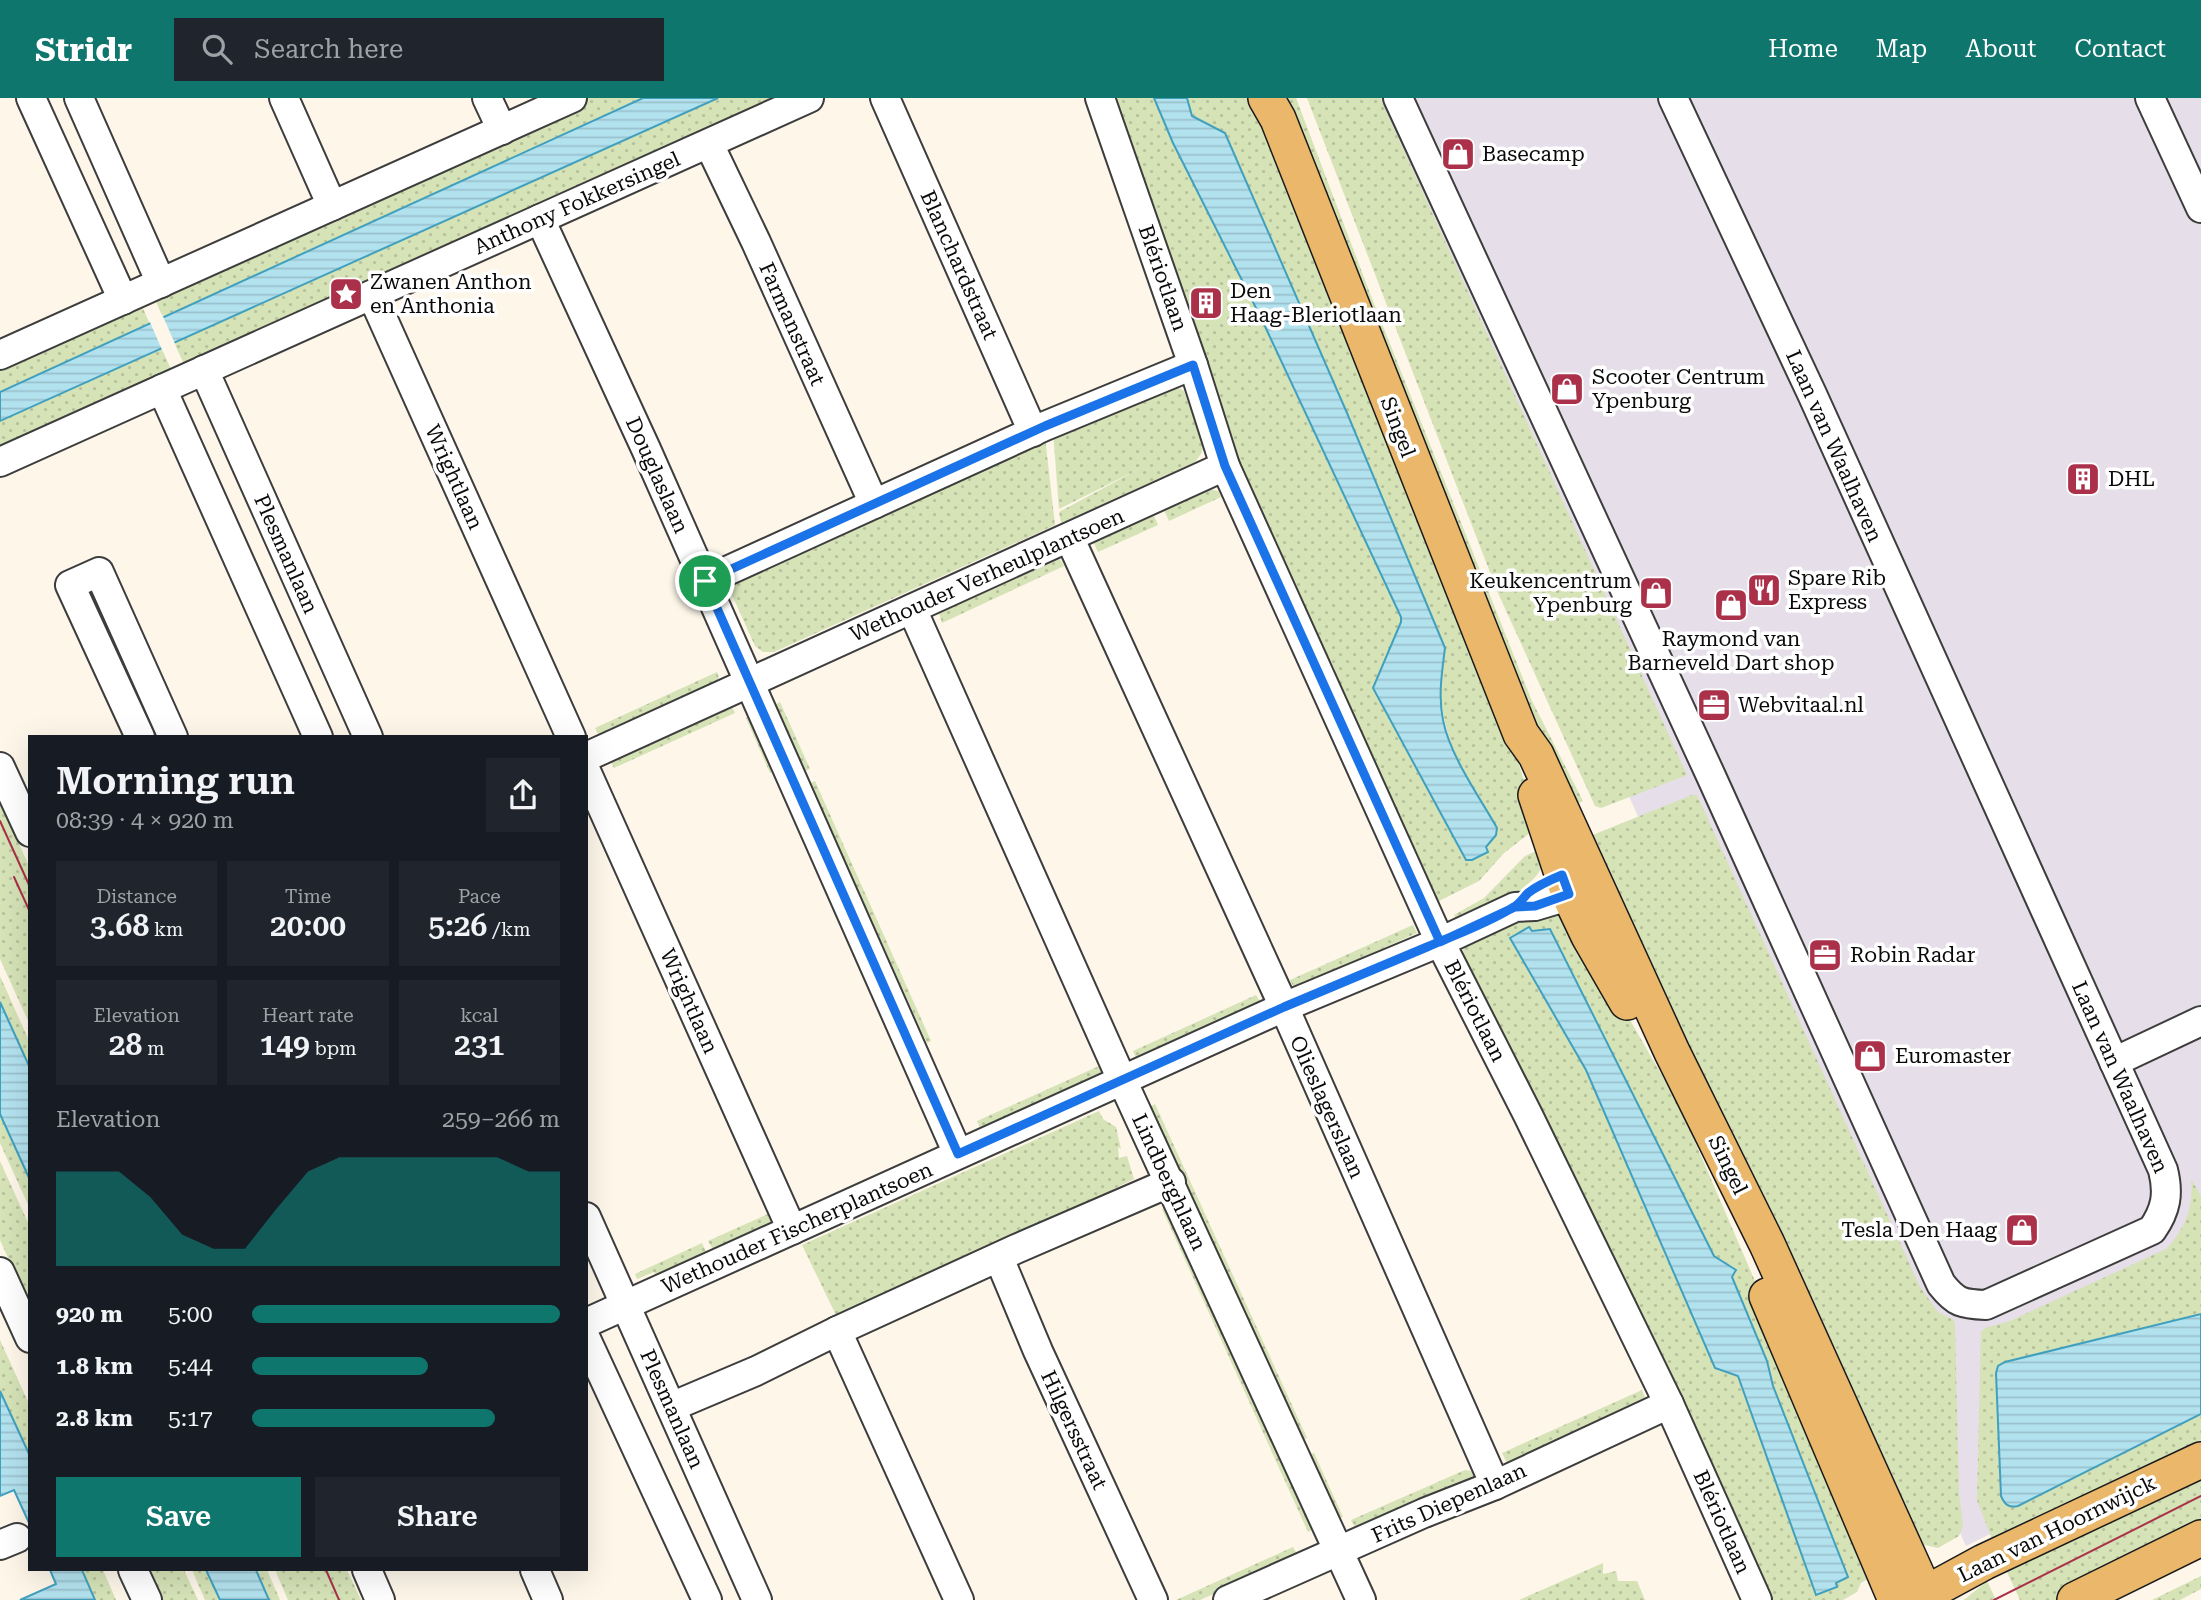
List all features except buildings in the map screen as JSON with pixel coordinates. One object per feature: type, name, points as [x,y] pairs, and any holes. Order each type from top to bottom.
[{"type":"main road","name":"Singel","points":[[1273,105],[1521,734],[1524,759],[1575,881],[1672,1052],[1767,1244],[1916,1598]]},
{"type":"main road","name":"Laan van Hoornwijck","points":[[1916,1598],[2000,1554],[2201,1460]]},
{"type":"main road","points":[[2075,1600],[2201,1538]]},
{"type":"street","points":[[31,98],[123,300]]},
{"type":"street","points":[[79,98],[161,283]]},
{"type":"street","points":[[284,98],[332,206]]},
{"type":"street","points":[[488,98],[502,130]]},
{"type":"street","points":[[0,355],[572,98]]},
{"type":"street","name":"Anthony Fokkersingel","points":[[0,463],[809,98]]},
{"type":"street","name":"Blanchardstraat","points":[[885,98],[1033,432]]},
{"type":"street","name":"Blériotlaan","points":[[1101,98],[1225,466],[1440,942],[1669,1404],[1757,1600]]},
{"type":"street","name":"Laan van Waalhaven","points":[[1398,98],[1723,801],[1937,1274],[1952,1298],[1966,1304],[1986,1305],[2152,1230],[2165,1209],[2167,1196],[2163,1170],[1812,394],[1673,98]]},
{"type":"street","points":[[2150,98],[2201,208]]},
{"type":"street","name":"Farmanstraat","points":[[709,144],[874,504]]},
{"type":"street","name":"Douglaslaan","points":[[540,219],[705,581],[958,1154]]},
{"type":"street","name":"Wrightlaan","points":[[372,295],[570,735]]},
{"type":"street","points":[[705,581],[1033,432],[1193,365]]},
{"type":"street","name":"Plesmanlaan","points":[[204,370],[367,735]]},
{"type":"street","points":[[162,389],[316,735]]},
{"type":"street","name":"Wethouder Verheulplantsoen","points":[[588,756],[1070,539],[1225,466]]},
{"type":"street","name":"Olieslagerslaan","points":[[1070,539],[1284,1007],[1495,1485]]},
{"type":"street","points":[[139,735],[70,585],[99,572],[172,735]]},
{"type":"street","name":"Lindberghlaan","points":[[912,610],[1122,1080],[1361,1600]]},
{"type":"street","points":[[0,767],[28,828]]},
{"type":"street","name":"Wrightlaan","points":[[588,775],[792,1230]]},
{"type":"street","name":"Wethouder Fischerplantsoen","points":[[588,1322],[1284,1007],[1440,942],[1515,907],[1530,892],[1575,881]]},
{"type":"street","points":[[2114,1062],[2201,1021]]},
{"type":"street","points":[[671,1408],[1171,1182]]},
{"type":"street","name":"Plesmanlaan","points":[[588,1221],[757,1600]]},
{"type":"street","name":"Hilgersstraat","points":[[999,1258],[1038,1351],[1153,1600]]},
{"type":"street","points":[[0,1272],[28,1334]]},
{"type":"street","points":[[837,1331],[958,1600]]},
{"type":"street","points":[[588,1343],[707,1600]]},
{"type":"street","name":"Frits Diepenlaan","points":[[1228,1600],[1495,1485],[1669,1404]]},
{"type":"street","points":[[133,1571],[147,1600]]},
{"type":"street","points":[[366,1571],[380,1600]]},
{"type":"street","points":[[535,1571],[548,1600]]},
{"type":"shaded area","points":[[1315,98],[2201,98],[2201,1429],[1966,1546]]},
{"type":"green space","points":[[588,98],[643,98],[163,318],[154,297],[155,293]]},
{"type":"green space","points":[[718,98],[793,98],[343,292],[186,368],[174,343],[347,263]]},
{"type":"green space","points":[[1113,98],[1154,98],[1332,467],[1401,617],[1373,688],[1466,860],[1472,860],[1487,852],[1486,848],[1496,835],[1462,770],[1446,725],[1441,678],[1445,653],[1347,413],[1225,133],[1192,116],[1187,98],[1257,98],[1500,706],[1537,821],[1531,832],[1504,853],[1479,881],[1439,901],[1430,899],[1330,673],[1335,670],[1331,661],[1325,662],[1249,494]]},
{"type":"green space","points":[[1283,98],[1296,98],[1371,296],[1532,701],[1583,801],[1570,807],[1518,699]]},
{"type":"green space","points":[[1307,98],[1380,98],[1687,775],[1601,808],[1595,806],[1498,593]]},
{"type":"green space","points":[[140,302],[150,324],[0,392],[0,362]]},
{"type":"green space","points":[[162,349],[173,374],[0,455],[0,421]]},
{"type":"green space","points":[[1176,386],[1184,391],[1204,445],[1195,462],[1061,523],[1059,512],[1139,469],[1059,509],[1053,431]]},
{"type":"green space","points":[[1045,437],[1055,525],[774,652],[763,652],[755,646],[732,595],[734,585],[739,579]]},
{"type":"green space","points":[[1209,489],[1218,491],[1221,497],[1169,521],[1164,510]]},
{"type":"green space","points":[[1154,516],[1158,525],[1098,552],[1094,543]]},
{"type":"green space","points":[[1060,559],[1064,566],[942,623],[939,613]]},
{"type":"green space","points":[[95,583],[121,638],[108,644],[82,589]]},
{"type":"green space","points":[[717,672],[719,678],[713,684],[598,734],[595,728]]},
{"type":"green space","points":[[780,702],[810,769],[805,771],[775,705]]},
{"type":"green space","points":[[732,707],[735,713],[614,768],[611,762],[724,708]]},
{"type":"green space","points":[[750,716],[774,771],[770,773],[746,718]]},
{"type":"green space","points":[[815,781],[931,1041],[927,1043],[810,783]]},
{"type":"green space","points":[[1697,795],[1920,1287],[1938,1312],[1954,1320],[1959,1494],[1963,1525],[1959,1536],[1938,1548],[1925,1545],[1917,1549],[1590,836]]},
{"type":"green space","points":[[0,802],[28,864],[28,1021],[0,959]]},
{"type":"green space","points":[[1541,849],[1543,864],[1529,883],[1506,899],[1458,922],[1454,915],[1484,898],[1525,856]]},
{"type":"green space","points":[[1560,913],[1616,996],[1679,1105],[1758,1288],[1871,1577],[1861,1583],[1857,1592],[1843,1600],[1769,1600],[1460,958],[1466,943],[1516,917]],"holes":[[[1529,928],[1531,931],[1550,929],[1714,1256],[1733,1267],[1736,1273],[1732,1277],[1767,1360],[1773,1386],[1847,1577],[1836,1583],[1837,1587],[1816,1594],[1738,1375],[1654,1225],[1586,1070],[1510,938]]]},
{"type":"green space","points":[[1413,925],[1417,933],[1294,988],[1290,980]]},
{"type":"green space","points":[[0,976],[28,1039],[28,1064],[0,1002]]},
{"type":"green space","points":[[1256,995],[1261,1003],[1137,1060],[1133,1051]]},
{"type":"green space","points":[[1099,1066],[1103,1075],[981,1130],[977,1121]]},
{"type":"green space","points":[[1155,1104],[1307,1438],[1302,1440],[1150,1107]]},
{"type":"green space","points":[[1099,1111],[1103,1119],[1116,1127],[1121,1149],[1118,1147],[1119,1158],[1127,1156],[1134,1179],[1114,1189],[1116,1194],[837,1317],[802,1245]]},
{"type":"green space","points":[[0,1114],[28,1176],[28,1205],[0,1143]]},
{"type":"green space","points":[[0,1161],[28,1223],[28,1302],[0,1240]]},
{"type":"green space","points":[[2191,1179],[2201,1196],[2201,1314],[2005,1362],[1998,1366],[1996,1373],[2001,1496],[2018,1506],[2201,1414],[2201,1443],[1994,1545],[1977,1500],[1981,1332],[2166,1249],[2187,1217]]},
{"type":"green space","points":[[1167,1207],[1312,1530],[1308,1532],[1162,1209]]},
{"type":"green space","points":[[768,1214],[772,1224],[719,1249],[712,1248],[708,1241]]},
{"type":"green space","points":[[702,1243],[707,1254],[657,1277],[654,1272],[637,1279],[635,1274]]},
{"type":"green space","points":[[0,1340],[28,1402],[28,1452],[0,1391]]},
{"type":"green space","points":[[1642,1390],[1646,1400],[1507,1463],[1502,1453]]},
{"type":"green space","points":[[1314,1453],[1343,1517],[1337,1519],[1309,1456]]},
{"type":"green space","points":[[1465,1470],[1471,1471],[1474,1477],[1356,1530],[1351,1520]]},
{"type":"green space","points":[[2201,1473],[2201,1530],[2060,1600],[2020,1600],[2006,1570]]},
{"type":"green space","points":[[1293,1547],[1298,1556],[1200,1600],[1176,1600]]},
{"type":"green space","points":[[1603,1563],[1603,1574],[1616,1571],[1618,1581],[1637,1581],[1645,1600],[1519,1600]]},
{"type":"green space","points":[[82,1571],[103,1571],[116,1600],[95,1600]]},
{"type":"green space","points":[[149,1571],[184,1571],[198,1600],[162,1600]]},
{"type":"green space","points":[[192,1571],[206,1571],[220,1600],[205,1600]]},
{"type":"green space","points":[[256,1571],[267,1571],[280,1600],[269,1600]]},
{"type":"green space","points":[[275,1571],[347,1571],[361,1600],[288,1600]]},
{"type":"green space","points":[[2201,1576],[2201,1589],[2180,1600],[2152,1600]]},
{"type":"green space","points":[[1987,1581],[1996,1600],[1964,1600]]},
{"type":"water","points":[[643,98],[718,98],[0,421],[0,392]]},
{"type":"water","points":[[1154,98],[1187,98],[1192,116],[1225,133],[1347,413],[1445,648],[1441,702],[1443,720],[1452,748],[1497,828],[1496,835],[1486,847],[1488,852],[1472,860],[1466,860],[1373,688],[1401,617],[1262,320],[1173,143]]},
{"type":"water","points":[[1529,927],[1532,931],[1550,929],[1714,1256],[1736,1270],[1732,1277],[1767,1361],[1773,1386],[1848,1577],[1836,1583],[1837,1587],[1816,1595],[1738,1376],[1715,1368],[1586,1070],[1510,938]]},
{"type":"water","points":[[0,1002],[28,1064],[28,1176],[0,1114]]},
{"type":"water","points":[[2201,1314],[2201,1414],[2018,1506],[2006,1504],[2001,1496],[1996,1373],[1998,1366],[2005,1362]]},
{"type":"water","points":[[0,1391],[28,1452],[28,1521],[14,1490],[0,1496]]},
{"type":"water","points":[[50,1571],[82,1571],[95,1600],[20,1600],[56,1584]]},
{"type":"water","points":[[206,1571],[256,1571],[269,1600],[220,1600]]},
{"type":"pier","points":[[162,314],[176,346],[163,352],[149,320]]},
{"type":"tram line","points":[[0,821],[28,883]]},
{"type":"tram line","points":[[14,877],[28,908]]},
{"type":"tram line","points":[[1994,1600],[2201,1496]]},
{"type":"tram line","points":[[326,1571],[339,1600]]},
{"type":"place","name":"Basecamp","points":[[1458,154]]},
{"type":"place","name":"Zwanen Anthon en Anthonia","points":[[346,294]]},
{"type":"place","name":"Den Haag-Bleriotlaan","points":[[1206,303]]},
{"type":"place","name":"Scooter Centrum Ypenburg","points":[[1567,389]]},
{"type":"place","name":"DHL","points":[[2083,479]]},
{"type":"place","name":"Spare Rib Express","points":[[1764,590]]},
{"type":"place","name":"Keukencentrum Ypenburg","points":[[1656,593]]},
{"type":"place","name":"Raymond van Barneveld Dart shop","points":[[1731,605]]},
{"type":"place","name":"Webvitaal.nl","points":[[1714,705]]},
{"type":"place","name":"Robin Radar","points":[[1825,955]]},
{"type":"place","name":"Euromaster","points":[[1870,1056]]},
{"type":"place","name":"Tesla Den Haag","points":[[2022,1230]]},
{"type":"route","points":[[705,581],[958,1154],[1284,1007],[1440,942],[1515,907],[1545,882],[1562,875],[1569,894],[1535,906],[1515,907],[1464,930],[1440,942],[1225,466],[1193,365],[1045,426],[705,581]]}]
